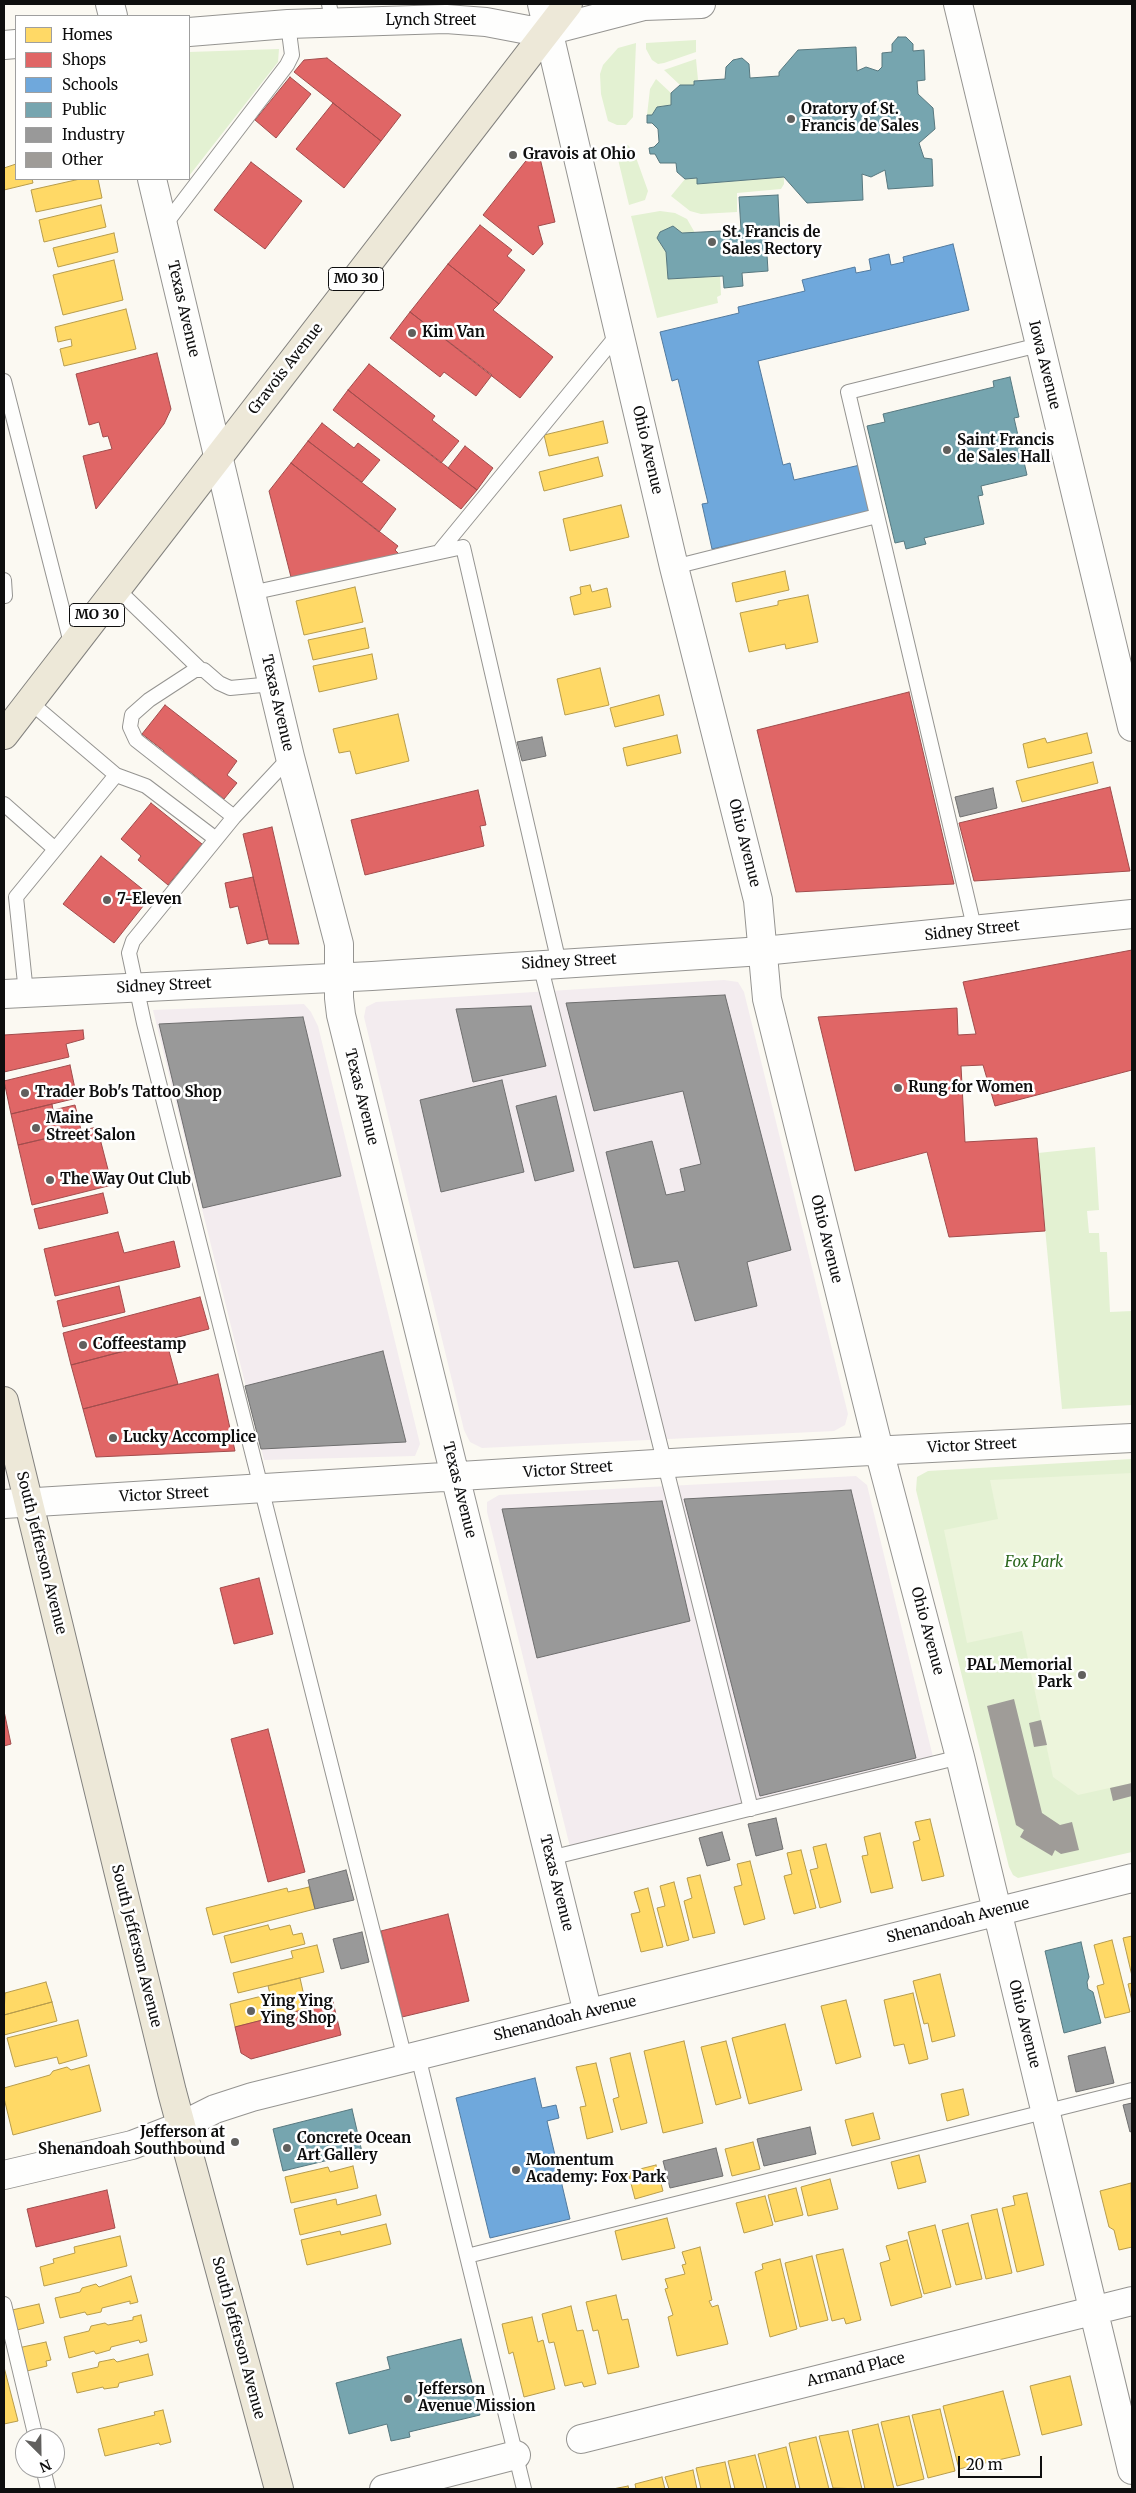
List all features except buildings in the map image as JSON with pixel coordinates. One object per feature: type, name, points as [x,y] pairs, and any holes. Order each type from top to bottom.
[{"type":"main road","name":"Gravois Avenue","points":[[4,735],[218,457],[545,16],[568,4]]},
{"type":"main road","name":"South Jefferson Avenue","points":[[4,1401],[16,1503],[279,2489]]},
{"type":"street","name":"Lynch Street","points":[[190,32],[288,24],[331,13],[486,22],[528,30],[545,16],[570,26],[644,6],[701,4]]},
{"type":"street","name":"Iowa Avenue","points":[[958,4],[1132,726]]},
{"type":"street","name":"Ohio Avenue","points":[[545,16],[674,567],[758,900],[767,999],[879,1450],[960,1757],[1132,2470]]},
{"type":"street","name":"Texas Avenue","points":[[152,180],[290,757],[339,944],[341,1015],[588,2013]]},
{"type":"street","name":"Sidney Street","points":[[15,994],[339,978],[549,963],[763,951],[1132,914]]},
{"type":"street","name":"Victor Street","points":[[16,1503],[879,1450],[1132,1438]]},
{"type":"street","name":"Shenandoah Avenue","points":[[4,2175],[132,2145],[181,2126],[233,2102],[1132,1878]]},
{"type":"street","name":"Armand Place","points":[[581,2439],[1132,2301]]},
{"type":"street","points":[[384,2489],[516,2455]]},
{"type":"lane","points":[[164,226],[287,65],[292,55],[288,24]]},
{"type":"lane","points":[[439,552],[620,332]]},
{"type":"lane","points":[[975,931],[848,392],[1039,345]]},
{"type":"lane","points":[[4,381],[72,648]]},
{"type":"lane","points":[[674,567],[878,516]]},
{"type":"lane","points":[[251,593],[463,547],[549,963],[664,1464],[751,1808]]},
{"type":"lane","points":[[4,580],[5,596]]},
{"type":"lane","points":[[117,589],[200,669],[210,673],[219,683],[230,688],[273,684]]},
{"type":"lane","points":[[200,669],[182,677],[141,706],[132,716],[130,727],[134,738],[142,745],[234,817]]},
{"type":"lane","points":[[30,702],[116,775],[146,786],[216,839]]},
{"type":"lane","points":[[290,757],[234,817],[133,940],[129,953],[135,987],[262,1489],[412,2057],[467,2256],[524,2489]]},
{"type":"lane","points":[[15,994],[16,897],[116,775]]},
{"type":"lane","points":[[4,804],[55,849]]},
{"type":"lane","points":[[550,1858],[960,1757]]},
{"type":"lane","points":[[467,2256],[1132,2090]]},
{"type":"lane","points":[[4,2304],[34,2428]]},
{"type":"shaded area","points":[[724,980],[738,982],[744,992],[848,1414],[845,1425],[834,1431],[482,1448],[470,1442],[464,1430],[364,1017],[366,1007],[376,1002]]},
{"type":"shaded area","points":[[304,1004],[311,1012],[318,1026],[420,1444],[415,1456],[264,1460],[153,1010]]},
{"type":"shaded area","points":[[856,1476],[867,1485],[933,1757],[570,1847],[487,1512],[487,1502],[499,1495]]},
{"type":"green space","points":[[696,40],[696,52],[664,63],[658,64],[652,60],[646,49],[646,43]]},
{"type":"green space","points":[[636,43],[633,117],[626,125],[617,125],[608,121],[601,94],[600,74],[603,65],[618,48]]},
{"type":"green space","points":[[279,49],[278,62],[190,175],[190,52]]},
{"type":"green space","points":[[696,59],[698,80],[694,81],[694,85],[680,85],[664,70]]},
{"type":"green space","points":[[656,79],[671,93],[671,105],[657,107],[652,115],[647,115],[650,89]]},
{"type":"green space","points":[[628,145],[634,152],[648,191],[645,200],[629,205],[616,151]]},
{"type":"green space","points":[[784,177],[784,184],[781,189],[737,193],[737,212],[701,214],[690,211],[671,196],[685,179],[697,178],[698,184]]},
{"type":"green space","points":[[660,211],[675,213],[687,219],[695,233],[682,233],[673,226],[660,232],[657,238],[666,252],[668,279],[720,276],[721,295],[717,297],[718,303],[657,318],[631,216]]},
{"type":"green space","points":[[1095,1147],[1099,1210],[1087,1211],[1089,1233],[1099,1233],[1100,1252],[1107,1252],[1110,1312],[1132,1311],[1132,1405],[1062,1409],[1038,1153]]},
{"type":"green space","name":"Fox Park","points":[[1132,1459],[1132,1852],[1018,1878],[1013,1875],[1009,1867],[916,1490],[917,1477],[928,1471]]},
{"type":"green space","name":"PAL Memorial Park","points":[[1132,1473],[1132,1783],[1078,1795],[1053,1777],[1022,1631],[967,1643],[944,1530],[998,1519],[990,1480]]},
{"type":"place","name":"Oratory of St. Francis de Sales","points":[[791,119]]},
{"type":"place","name":"Gravois at Ohio","points":[[513,155]]},
{"type":"place","name":"St. Francis de Sales Rectory","points":[[712,242]]},
{"type":"place","name":"Kim Van","points":[[412,333]]},
{"type":"place","name":"Saint Francis de Sales Hall","points":[[947,450]]},
{"type":"place","name":"7-Eleven","points":[[107,900]]},
{"type":"place","name":"Rung for Women","points":[[898,1088]]},
{"type":"place","name":"Trader Bob's Tattoo Shop","points":[[25,1093]]},
{"type":"place","name":"Maine Street Salon","points":[[36,1128]]},
{"type":"place","name":"The Way Out Club","points":[[50,1180]]},
{"type":"place","name":"Coffeestamp","points":[[83,1345]]},
{"type":"place","name":"Lucky Accomplice","points":[[113,1438]]},
{"type":"place","name":"PAL Memorial Park","points":[[1082,1675]]},
{"type":"place","name":"Ying Ying Ying Shop","points":[[251,2011]]},
{"type":"place","name":"Jefferson at Shenandoah Southbound","points":[[235,2142]]},
{"type":"place","name":"Concrete Ocean Art Gallery","points":[[287,2148]]},
{"type":"place","name":"Momentum Academy: Fox Park","points":[[516,2170]]},
{"type":"place","name":"Jefferson Avenue Mission","points":[[408,2399]]}]
